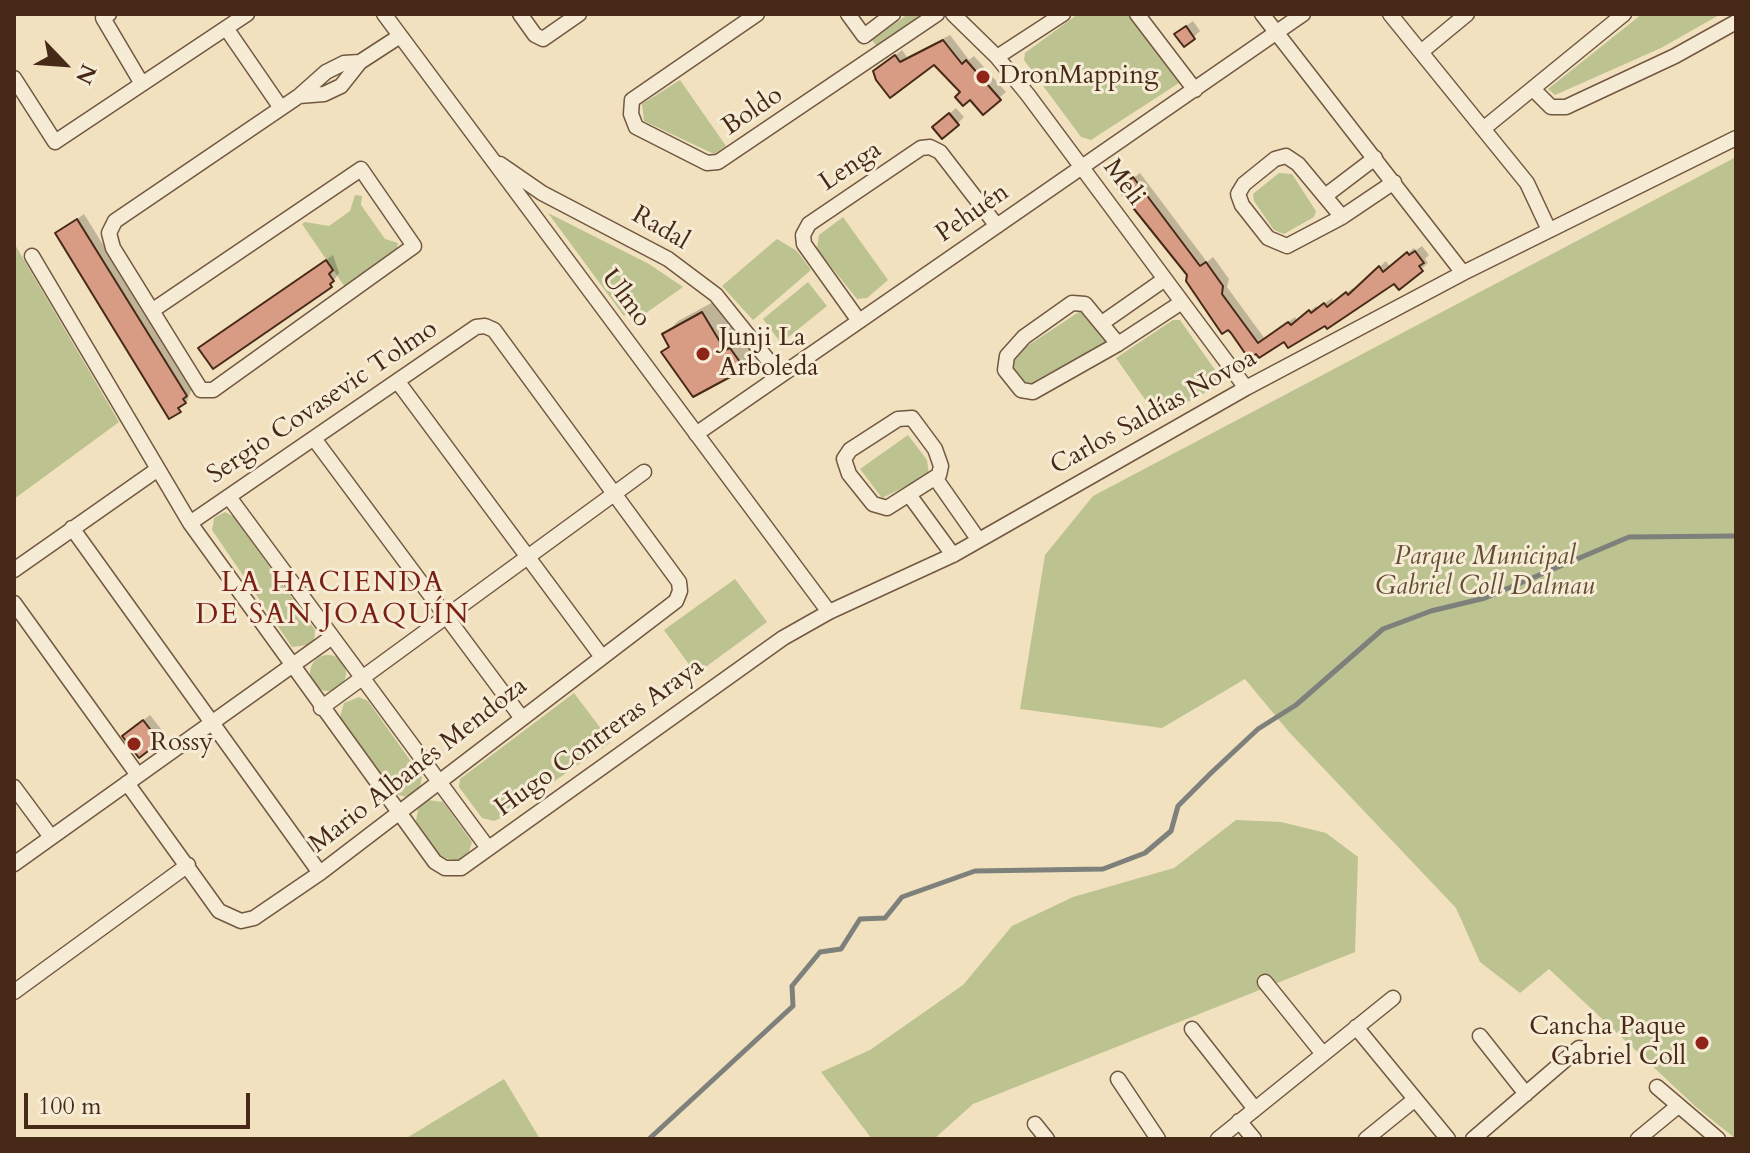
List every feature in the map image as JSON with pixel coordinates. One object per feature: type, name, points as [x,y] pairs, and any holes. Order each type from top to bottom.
[{"type":"street","points":[[109,14],[103,18],[142,84]]},
{"type":"street","points":[[14,78],[55,142],[247,14]]},
{"type":"street","name":"Ulmo","points":[[384,14],[829,612]]},
{"type":"street","points":[[520,14],[535,35],[543,39],[579,14]]},
{"type":"street","name":"Boldo","points":[[757,14],[632,100],[631,114],[636,127],[707,163],[718,162],[937,14]]},
{"type":"street","points":[[848,14],[877,55]]},
{"type":"street","points":[[864,36],[893,14]]},
{"type":"street","name":"Meli","points":[[953,14],[997,57],[1246,388]]},
{"type":"street","points":[[997,57],[1063,14]]},
{"type":"street","points":[[1137,14],[1195,90]]},
{"type":"street","points":[[1262,14],[1463,273]]},
{"type":"street","name":"Pehuén","points":[[696,434],[1303,14]]},
{"type":"street","points":[[1390,14],[1533,192],[1549,230]]},
{"type":"street","points":[[1421,52],[1467,14]]},
{"type":"street","points":[[1483,129],[1624,14]]},
{"type":"street","points":[[1533,89],[1551,107],[1566,107],[1675,56],[1736,22]]},
{"type":"street","points":[[226,28],[281,108]]},
{"type":"street","points":[[153,310],[361,169],[414,246],[213,390],[201,390],[113,248],[109,233],[115,221],[299,96],[324,94],[341,86],[360,62],[400,36]]},
{"type":"street","name":"Carlos Saldías Novoa","points":[[783,638],[829,612],[953,555],[1246,388],[1463,273],[1736,138]]},
{"type":"street","name":"Lenga","points":[[859,321],[804,244],[803,235],[809,224],[921,148],[930,147],[940,152],[997,226]]},
{"type":"street","name":"Radal","points":[[490,156],[542,193],[668,259],[716,295],[780,375]]},
{"type":"street","points":[[1342,217],[1298,164],[1286,156],[1275,159],[1244,184],[1238,194],[1242,205],[1277,245],[1287,246],[1342,217],[1394,182]]},
{"type":"street","points":[[1325,196],[1375,158]]},
{"type":"street","points":[[32,256],[190,523],[435,862],[445,868],[461,868],[488,848]]},
{"type":"street","points":[[1102,323],[1165,279]]},
{"type":"street","points":[[1118,344],[1085,304],[1072,303],[1024,337],[1007,356],[1005,370],[1021,390],[1033,392],[1118,344],[1182,302]]},
{"type":"street","name":"Sergio Covasevic Tolmo","points":[[190,523],[476,327],[485,326],[494,330],[614,494]]},
{"type":"street","points":[[398,382],[602,657]]},
{"type":"street","points":[[912,418],[935,449],[941,466],[936,479],[887,508],[873,504],[849,474],[844,459],[850,450],[898,419],[912,418]]},
{"type":"street","points":[[315,440],[521,717]]},
{"type":"street","points":[[14,570],[158,469]]},
{"type":"street","points":[[321,708],[644,472]]},
{"type":"street","points":[[936,479],[978,539]]},
{"type":"street","name":"Mario Albanés Mendoza","points":[[14,603],[219,911],[241,921],[254,918],[320,873],[676,601],[679,582],[614,494]]},
{"type":"street","points":[[910,496],[953,555]]},
{"type":"street","name":"Hugo Contreras Araya","points":[[229,497],[488,848],[783,638]]},
{"type":"street","points":[[72,528],[320,873]]},
{"type":"street","points":[[14,864],[290,664],[332,637]]},
{"type":"street","points":[[14,787],[51,837]]},
{"type":"street","points":[[14,992],[188,865]]},
{"type":"street","points":[[1265,982],[1323,1054]]},
{"type":"street","points":[[1218,1139],[1393,998]]},
{"type":"street","points":[[1356,1027],[1448,1139]]},
{"type":"street","points":[[1192,1029],[1255,1109]]},
{"type":"street","points":[[1480,1036],[1526,1094]]},
{"type":"street","points":[[1473,1139],[1579,1048]]},
{"type":"street","points":[[1118,1079],[1158,1139]]},
{"type":"street","points":[[1657,1087],[1718,1139]]},
{"type":"street","points":[[1366,1139],[1414,1100]]},
{"type":"street","points":[[1640,1139],[1678,1106]]},
{"type":"street","points":[[1239,1121],[1254,1139]]},
{"type":"street","points":[[1035,1124],[1047,1139]]},
{"type":"green space","points":[[908,14],[923,14],[877,47],[872,40]]},
{"type":"green space","points":[[1078,14],[1132,14],[1182,81],[1091,140],[1081,137],[1024,60],[1025,53]]},
{"type":"green space","points":[[1642,14],[1721,14],[1661,48],[1555,95],[1548,89]]},
{"type":"green space","points":[[680,80],[726,146],[714,154],[644,121],[642,104]]},
{"type":"green space","name":"Parque Municipal Gabriel Coll Dalmau","points":[[1736,157],[1736,1139],[1696,1107],[1549,969],[1520,993],[1480,962],[1456,908],[1289,732],[1245,679],[1162,728],[1020,709],[1045,555],[1093,496]]},
{"type":"green space","points":[[1279,173],[1292,174],[1316,211],[1314,217],[1284,234],[1274,230],[1254,201],[1253,194]]},
{"type":"green space","points":[[355,195],[362,196],[361,205],[385,239],[398,243],[396,252],[345,287],[302,224],[329,226],[350,211]]},
{"type":"green space","points":[[548,213],[649,264],[683,287],[633,322],[627,314],[624,316]]},
{"type":"green space","points":[[843,217],[888,280],[867,298],[857,299],[817,249],[819,235]]},
{"type":"green space","points":[[777,239],[797,251],[811,270],[753,320],[722,286]]},
{"type":"green space","points":[[14,243],[119,422],[14,499]]},
{"type":"green space","points":[[808,282],[827,306],[781,343],[763,319]]},
{"type":"green space","points":[[1085,308],[1106,333],[1105,342],[1026,386],[1010,369],[1015,354]]},
{"type":"green space","points":[[1173,320],[1180,320],[1222,380],[1221,384],[1158,418],[1116,358]]},
{"type":"green space","points":[[908,435],[927,460],[929,475],[882,498],[860,469]]},
{"type":"green space","points":[[225,512],[234,517],[315,630],[314,641],[308,645],[292,647],[212,530],[214,518]]},
{"type":"green space","points":[[735,579],[767,622],[696,674],[664,630]]},
{"type":"green space","points":[[328,655],[341,660],[346,673],[341,686],[328,691],[315,686],[310,673],[315,660]]},
{"type":"green space","points":[[574,693],[611,742],[501,818],[494,821],[482,818],[459,787],[460,779]]},
{"type":"green space","points":[[359,697],[368,701],[422,777],[419,792],[406,797],[395,794],[340,717],[344,703]]},
{"type":"green space","points":[[428,800],[443,802],[472,842],[469,852],[457,861],[441,857],[416,821],[418,809]]},
{"type":"green space","points":[[1236,820],[1281,822],[1326,833],[1358,857],[1355,952],[973,1104],[934,1139],[872,1139],[821,1072],[870,1050],[963,985],[1012,926],[1073,897],[1174,868]]},
{"type":"green space","points":[[504,1079],[540,1139],[405,1139]]},
{"type":"building","points":[[1186,26],[1195,39],[1184,47],[1174,34]]},
{"type":"building","points":[[943,40],[962,64],[966,60],[1001,100],[983,115],[970,100],[963,106],[955,97],[960,92],[934,65],[890,98],[876,80],[873,71],[895,55],[900,62]]},
{"type":"building","points":[[949,113],[959,125],[942,139],[932,127]]},
{"type":"building","points":[[1133,177],[1200,266],[1206,262],[1223,286],[1222,294],[1258,343],[1288,322],[1291,325],[1309,310],[1311,313],[1324,303],[1327,307],[1346,292],[1348,295],[1379,266],[1383,272],[1407,252],[1409,255],[1415,251],[1424,263],[1419,266],[1423,271],[1399,290],[1394,284],[1327,329],[1325,326],[1288,348],[1284,342],[1259,358],[1256,354],[1249,359],[1228,330],[1222,334],[1186,281],[1187,275],[1118,189]]},
{"type":"building","points":[[77,219],[187,396],[183,399],[186,403],[178,408],[181,412],[169,419],[55,233]]},
{"type":"building","points":[[326,260],[333,270],[329,274],[334,281],[330,284],[332,287],[213,369],[198,348]]},
{"type":"building","points":[[702,312],[725,350],[730,348],[745,369],[693,397],[661,352],[669,347],[662,334]]},
{"type":"building","points":[[143,720],[160,742],[139,758],[122,736]]},
{"type":"waterway","points":[[649,1139],[793,1006],[792,986],[820,952],[841,949],[860,919],[885,918],[902,897],[975,871],[1103,869],[1145,853],[1171,831],[1178,806],[1211,773],[1258,729],[1296,705],[1383,629],[1431,611],[1485,598],[1629,537],[1736,536]]},
{"type":"place","name":"DronMapping","points":[[983,77]]},
{"type":"place","name":"Junji La Arboleda","points":[[703,354]]},
{"type":"place","name":"Rossy","points":[[134,744]]},
{"type":"place","name":"Cancha Paque Gabriel Coll","points":[[1702,1043]]},
{"type":"district","name":"LA HACIENDA DE SAN JOAQUÍN","points":[[333,601]]}]
